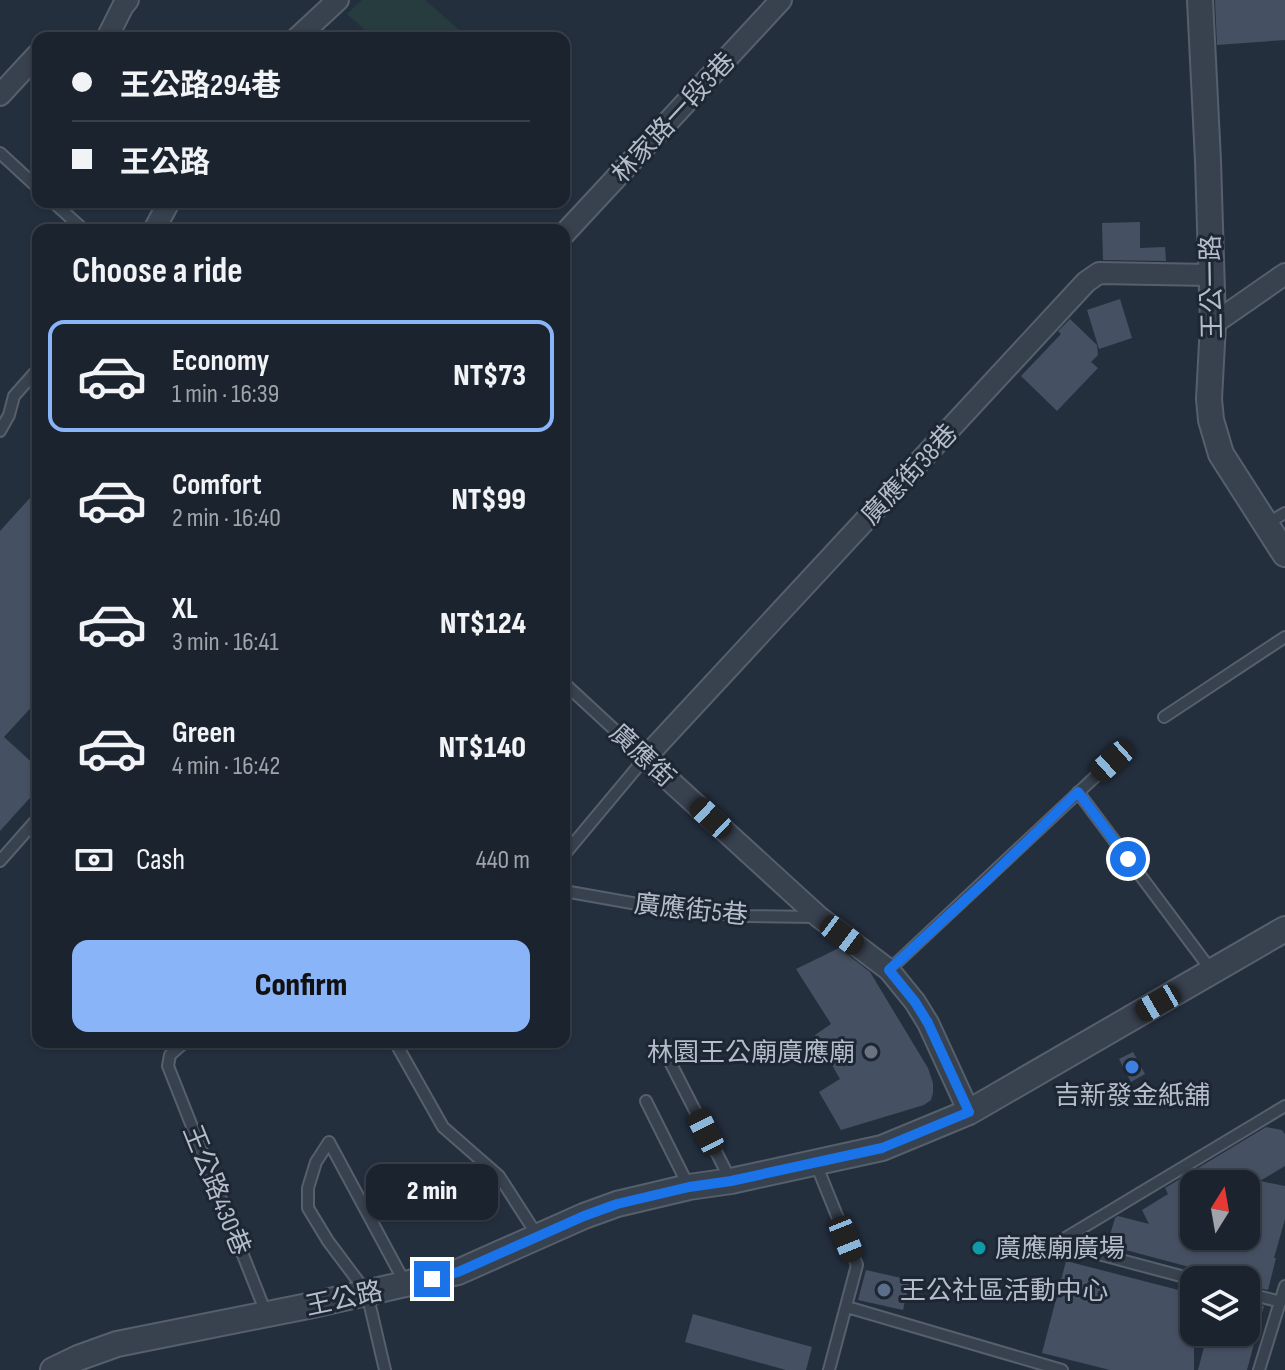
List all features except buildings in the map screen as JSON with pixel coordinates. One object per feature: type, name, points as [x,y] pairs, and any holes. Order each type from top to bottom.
[{"type":"street","points":[[110,32],[128,0]]},
{"type":"street","points":[[303,32],[338,0]]},
{"type":"street","name":"林家路一段3巷","points":[[570,228],[781,0]]},
{"type":"street","name":"王公一路","points":[[1200,0],[1213,324],[1209,399],[1211,420],[1221,454],[1276,519],[1285,554]]},
{"type":"street","points":[[0,95],[32,60]]},
{"type":"street","name":"廣應街38巷","points":[[645,758],[1086,282],[1099,273],[1211,275]]},
{"type":"street","points":[[1213,324],[1285,274]]},
{"type":"street","name":"廣應街","points":[[645,758],[819,917],[889,970],[928,1023],[969,1112]]},
{"type":"street","name":"王公路","points":[[53,1370],[117,1344],[458,1272],[617,1204],[882,1148],[969,1112],[1285,929]]},
{"type":"lane","points":[[0,153],[32,182]]},
{"type":"lane","points":[[60,208],[77,224]]},
{"type":"lane","points":[[0,431],[9,415],[14,396],[32,376]]},
{"type":"lane","points":[[1164,717],[1285,637]]},
{"type":"lane","name":"廣應街","points":[[570,689],[645,758]]},
{"type":"lane","points":[[570,848],[645,758]]},
{"type":"lane","points":[[889,970],[1112,761]]},
{"type":"lane","points":[[1078,792],[1212,972]]},
{"type":"lane","points":[[0,861],[32,825]]},
{"type":"lane","name":"廣應街5巷","points":[[570,892],[660,908],[748,916],[819,917]]},
{"type":"lane","name":"王公路430巷","points":[[178,1048],[170,1055],[168,1066],[267,1314]]},
{"type":"lane","points":[[398,1048],[443,1127],[499,1176],[538,1236]]},
{"type":"lane","points":[[668,1058],[731,1181]]},
{"type":"lane","points":[[646,1101],[689,1187]]},
{"type":"lane","points":[[1180,1276],[1057,1243],[1285,1106]]},
{"type":"lane","points":[[385,1370],[367,1293],[308,1208],[308,1188],[316,1162],[329,1142],[405,1285]]},
{"type":"lane","points":[[815,1161],[857,1265],[829,1370]]},
{"type":"lane","points":[[1259,1370],[1285,1286]]},
{"type":"lane","points":[[1260,1297],[1281,1302]]},
{"type":"lane","points":[[847,1307],[1062,1370]]},
{"type":"green space","points":[[362,0],[425,0],[461,32],[367,32],[347,14]]},
{"type":"place","name":"林園王公廟廣應廟","points":[[871,1052]]},
{"type":"place","name":"吉新發金紙舖","points":[[1132,1067]]},
{"type":"place","name":"廣應廟廣場","points":[[979,1248]]},
{"type":"place","name":"王公社區活動中心","points":[[884,1290]]},
{"type":"route","points":[[432,1279],[458,1272],[617,1204],[882,1148],[969,1112],[928,1023],[889,970],[1078,792],[1128,859]]}]
